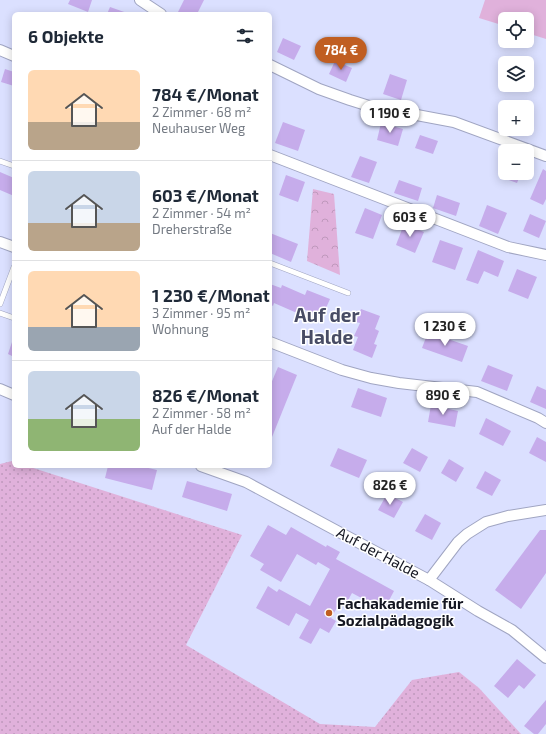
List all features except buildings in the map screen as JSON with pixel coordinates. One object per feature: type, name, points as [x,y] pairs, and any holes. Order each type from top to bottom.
[{"type":"street","points":[[140,0],[158,12]]},
{"type":"street","points":[[0,50],[12,55]]},
{"type":"street","points":[[272,66],[319,89],[350,100],[369,106],[454,122],[546,156]]},
{"type":"street","points":[[272,156],[508,247],[546,255]]},
{"type":"street","points":[[0,242],[12,246]]},
{"type":"street","points":[[272,343],[342,370],[371,378],[399,383],[477,392],[538,418],[546,423]]},
{"type":"street","points":[[0,389],[12,394]]},
{"type":"street","name":"Auf der Halde","points":[[207,468],[246,482],[429,580],[478,611],[512,630],[546,658]]},
{"type":"street","points":[[429,580],[458,542],[467,534],[486,522],[508,516],[546,510]]},
{"type":"lane","points":[[0,161],[12,165]]},
{"type":"lane","points":[[272,264],[348,294]]},
{"type":"lane","points":[[0,304],[12,272]]},
{"type":"lane","points":[[0,313],[12,317]]},
{"type":"green space","points":[[485,0],[546,0],[546,39],[534,35],[534,12],[498,12],[498,24],[479,18]]},
{"type":"green space","points":[[313,189],[334,194],[340,275],[307,261]]},
{"type":"green space","points":[[12,461],[12,468],[33,468],[242,535],[186,645],[320,724],[375,727],[412,680],[459,672],[479,688],[521,734],[0,734],[0,464]]},
{"type":"place","name":"Fachakademie für Sozialpädagogik","points":[[329,613]]},
{"type":"district","name":"Auf der Halde","points":[[327,326]]}]
